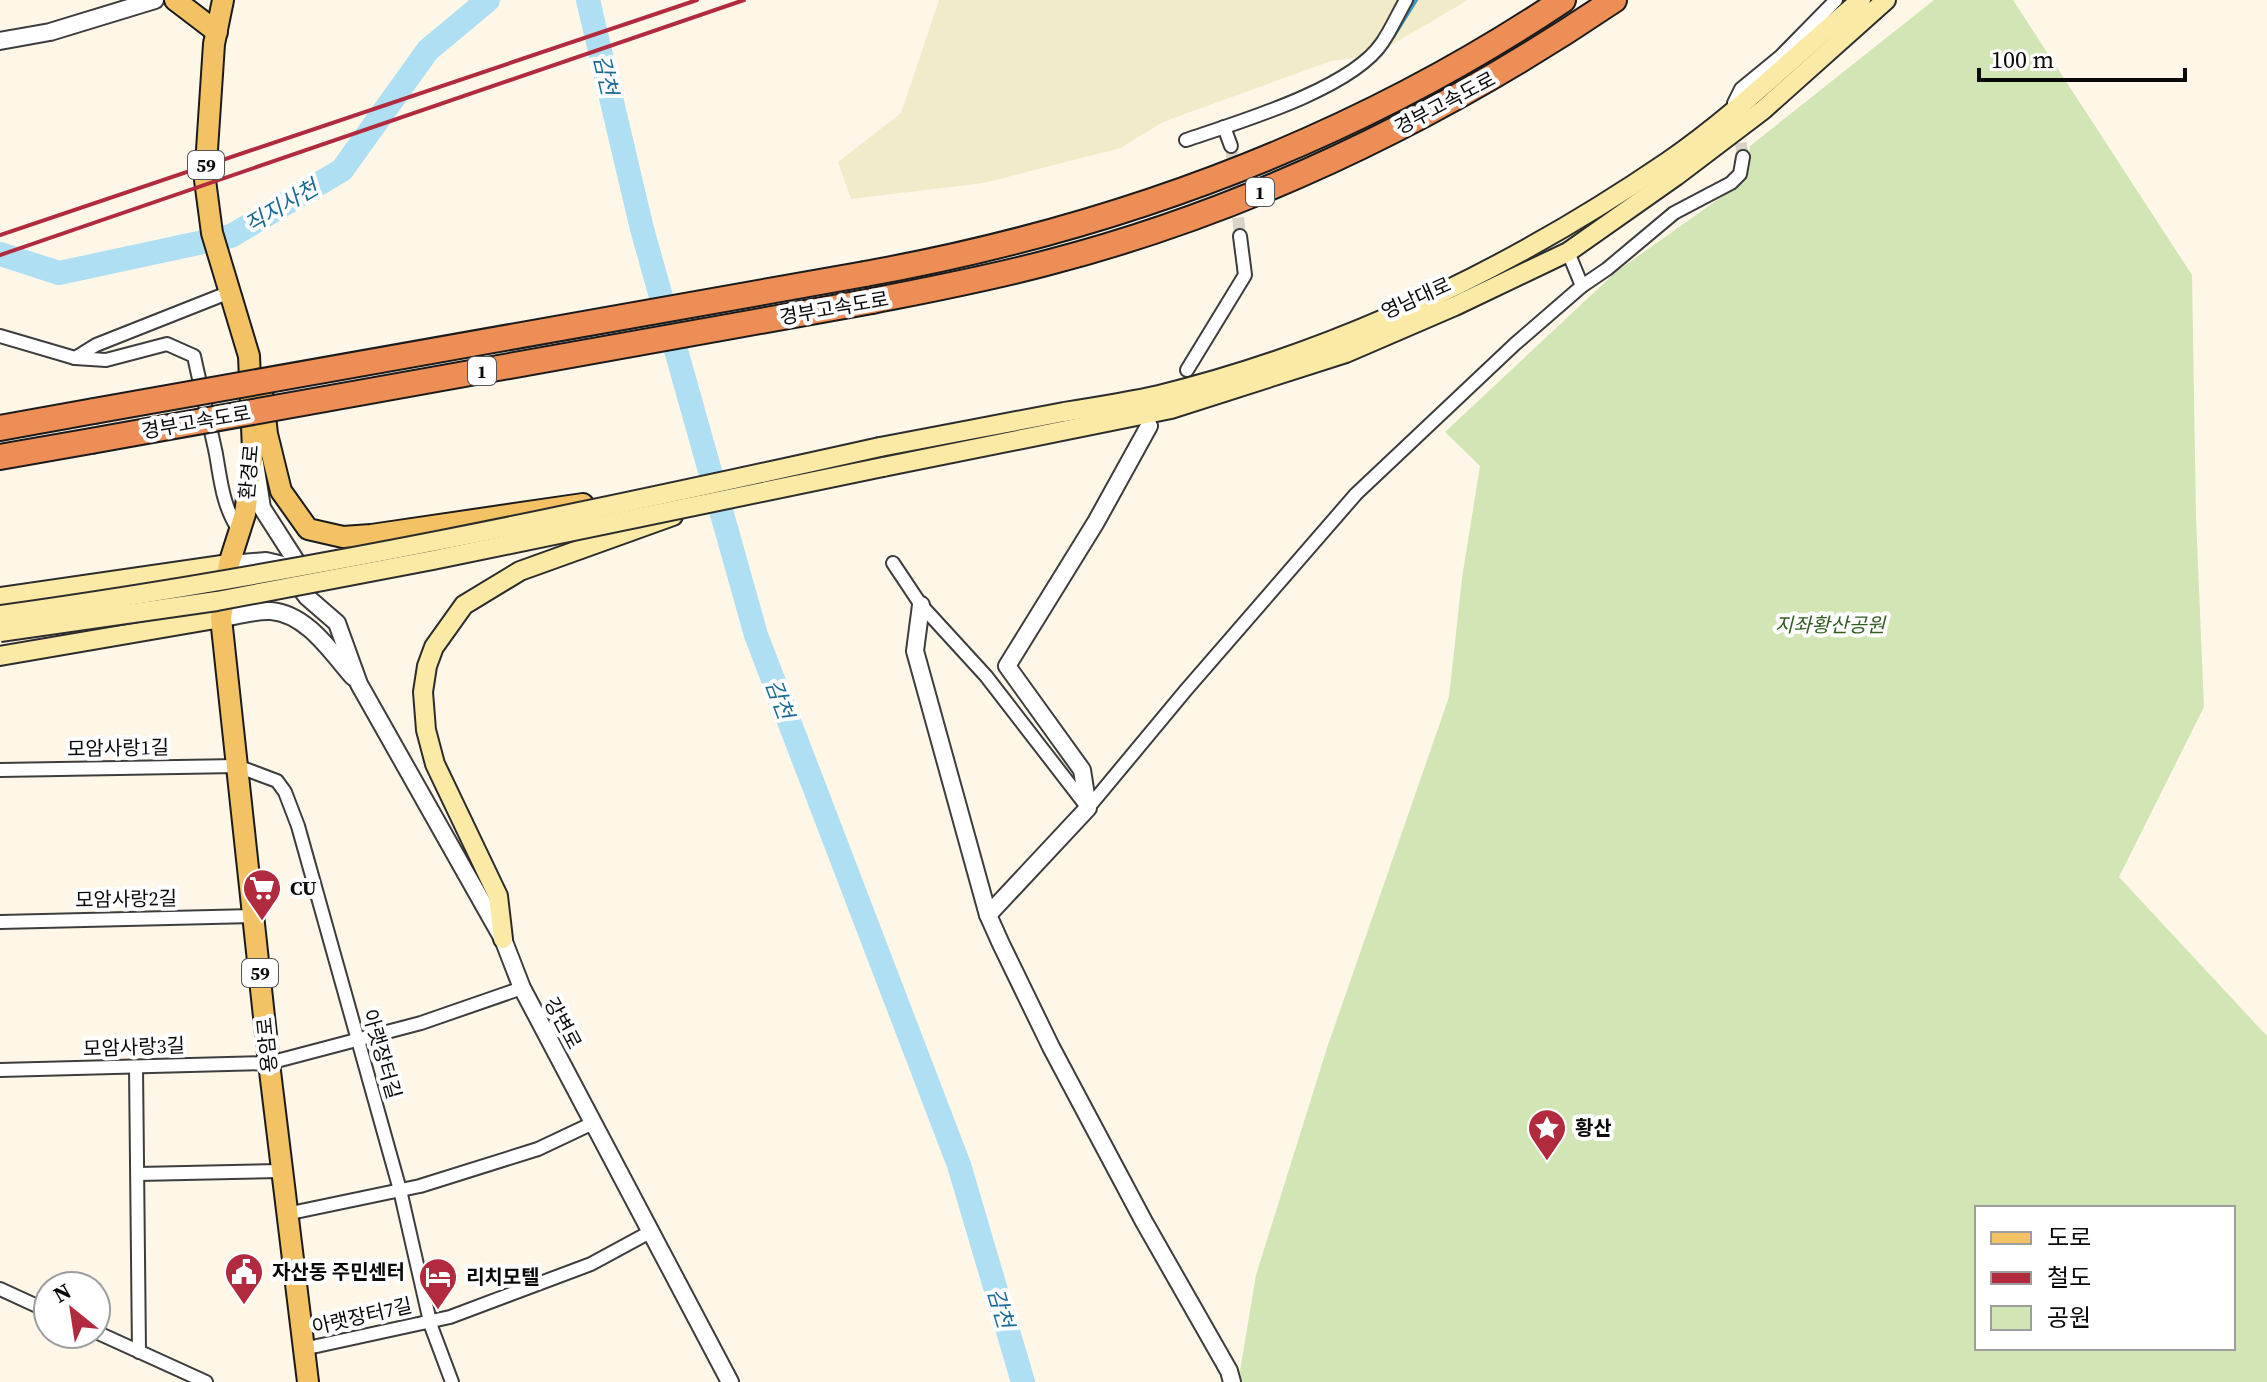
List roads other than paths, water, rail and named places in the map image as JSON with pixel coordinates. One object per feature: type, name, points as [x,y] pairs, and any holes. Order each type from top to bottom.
[{"type":"highway","name":"경부고속도로","points":[[0,428],[927,263],[1035,237],[1133,209],[1239,170],[1339,127],[1446,73],[1563,0]]},
{"type":"highway","name":"경부고속도로","points":[[0,457],[872,301],[1052,262],[1225,207],[1335,160],[1428,113],[1546,46],[1614,0]]},
{"type":"main road","points":[[175,0],[215,38]]},
{"type":"main road","name":"59","points":[[223,0],[215,38],[205,180],[212,233],[229,288]]},
{"type":"main road","name":"영남대로","points":[[707,494],[880,447],[1158,395],[1322,344],[1445,292],[1557,233],[1668,161],[1750,98],[1861,0]]},
{"type":"main road","name":"영남대로","points":[[707,494],[883,467],[1171,409],[1346,353],[1568,252],[1763,110],[1886,0]]},
{"type":"main road","name":"환경로","points":[[229,288],[249,356],[253,450],[241,533],[229,564]]},
{"type":"main road","points":[[249,356],[260,381],[267,434],[281,491],[308,529],[343,537],[707,494]]},
{"type":"main road","points":[[0,615],[214,584],[707,494]]},
{"type":"main road","points":[[0,632],[217,601],[433,560],[707,494]]},
{"type":"main road","points":[[503,939],[498,896],[435,764],[426,730],[423,692],[434,647],[464,605],[520,571],[707,494]]},
{"type":"main road","points":[[0,597],[229,564]]},
{"type":"main road","name":"용암로","points":[[229,564],[221,618],[281,1171],[308,1382]]},
{"type":"main road","points":[[0,656],[221,618]]},
{"type":"street","points":[[0,41],[50,32],[155,0]]},
{"type":"street","points":[[1186,140],[1315,91],[1360,66],[1381,45],[1406,0]]},
{"type":"street","points":[[1734,103],[1741,89],[1780,57],[1836,0]]},
{"type":"street","points":[[1224,127],[1231,146]]},
{"type":"street","points":[[988,915],[1088,808],[1356,494],[1515,344],[1582,286],[1674,213],[1731,183],[1740,174],[1743,157]]},
{"type":"street","points":[[1187,370],[1245,275],[1240,236]]},
{"type":"street","points":[[1568,252],[1582,286]]},
{"type":"street","points":[[75,358],[96,345],[229,288]]},
{"type":"street","points":[[0,336],[75,358],[106,360],[167,344],[194,356],[221,492],[232,521],[241,533]]},
{"type":"street","points":[[1088,808],[1082,770],[1007,666],[1096,522],[1149,426]]},
{"type":"street","points":[[253,450],[262,508],[337,623]]},
{"type":"street","name":"강변로","points":[[229,564],[266,561],[283,565],[307,597],[337,623],[359,684],[503,939],[522,988],[730,1382]]},
{"type":"street","points":[[893,563],[921,605],[986,676],[1088,808]]},
{"type":"street","points":[[921,605],[915,651],[988,915],[1058,1060],[1143,1220],[1229,1371],[1232,1382]]},
{"type":"street","name":"강변로","points":[[221,618],[270,611],[290,615],[310,629],[359,684]]},
{"type":"street","name":"모암사랑1길","points":[[0,770],[237,766]]},
{"type":"street","name":"아랫장터길","points":[[237,766],[277,781],[285,792],[298,826],[400,1190],[430,1321],[452,1382]]},
{"type":"street","name":"모암사랑2길","points":[[0,922],[254,916]]},
{"type":"street","name":"모암사랑3길","points":[[0,1070],[269,1063],[421,1023],[522,988]]},
{"type":"street","points":[[136,1067],[139,1352]]},
{"type":"street","points":[[286,1214],[400,1190],[538,1149],[593,1123]]},
{"type":"street","points":[[138,1174],[281,1171]]},
{"type":"street","name":"아랫장터7길","points":[[303,1349],[450,1317],[591,1264],[650,1232]]},
{"type":"street","points":[[0,1289],[32,1304]]},
{"type":"street","points":[[112,1339],[206,1382]]},
{"type":"waterway","name":"직지사천","points":[[0,254],[59,273],[231,236],[342,170],[428,50],[488,0]]},
{"type":"waterway","name":"감천","points":[[588,0],[642,229],[756,635],[959,1165],[1023,1382]]},
{"type":"waterway","points":[[1393,37],[1416,0]]},
{"type":"tunnel","points":[[1738,125],[1743,157]]},
{"type":"tunnel","points":[[1231,146],[1240,236]]},
{"type":"railway","points":[[0,235],[697,0]]},
{"type":"railway","points":[[0,255],[744,0]]},
{"type":"place","name":"CU","points":[[262,922]]},
{"type":"place","name":"황산","points":[[1547,1162]]},
{"type":"place","name":"자산동 주민센터","points":[[244,1306]]},
{"type":"place","name":"리치모텔","points":[[438,1311]]},
{"type":"park label","name":"지좌황산공원","points":[[1830,625]]}]
